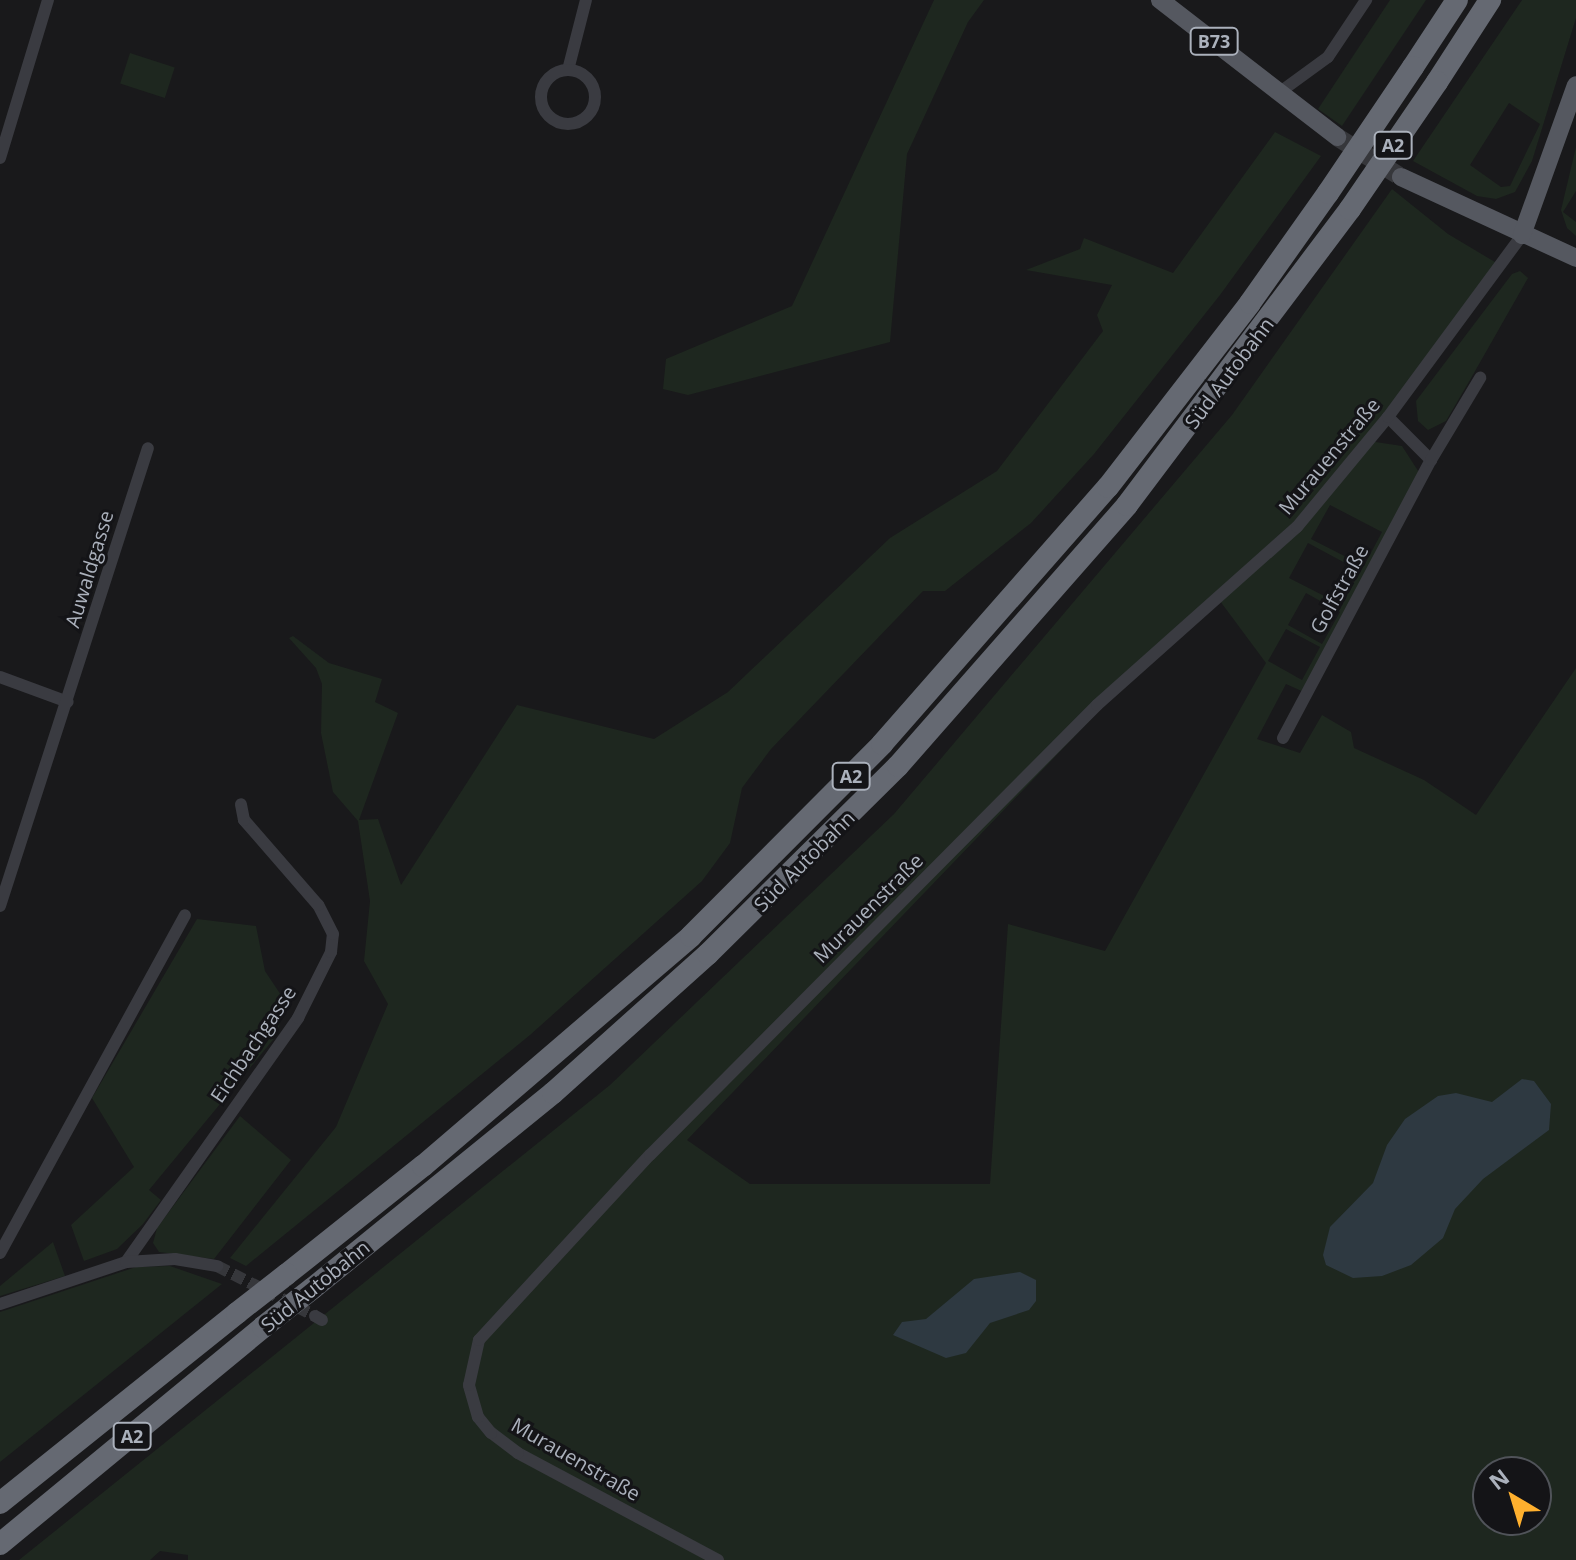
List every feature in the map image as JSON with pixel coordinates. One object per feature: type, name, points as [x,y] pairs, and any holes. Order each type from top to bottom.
[{"type":"highway","name":"Süd Autobahn","points":[[0,1503],[423,1166],[691,936],[882,744],[1108,487],[1328,193],[1457,0]]},
{"type":"highway","name":"Süd Autobahn","points":[[0,1544],[553,1093],[708,954],[898,766],[1127,505],[1350,209],[1490,0]]},
{"type":"main road","name":"B73","points":[[1160,0],[1337,137]]},
{"type":"main road","points":[[1522,235],[1576,85]]},
{"type":"main road","points":[[1401,177],[1576,258]]},
{"type":"street","points":[[0,158],[48,0]]},
{"type":"street","points":[[568,70],[586,0]]},
{"type":"street","points":[[1280,92],[1328,57],[1366,0]]},
{"type":"street","points":[[568,70],[588,78],[595,95],[590,113],[566,124],[550,117],[541,94],[548,78],[568,70]]},
{"type":"street","name":"Murauenstraße","points":[[718,1560],[518,1453],[491,1433],[478,1417],[469,1385],[479,1340],[640,1166],[1069,733],[1297,527],[1388,417],[1522,235]]},
{"type":"street","name":"Golfstraße","points":[[1283,738],[1431,460],[1480,378]]},
{"type":"street","points":[[1388,417],[1431,460]]},
{"type":"street","name":"Auwaldgasse","points":[[0,906],[148,448]]},
{"type":"street","points":[[0,677],[68,702]]},
{"type":"street","name":"Eichbachgasse","points":[[126,1262],[298,1018],[331,952],[333,934],[318,905],[244,820],[241,804]]},
{"type":"street","points":[[0,1253],[185,915]]},
{"type":"street","points":[[0,1304],[126,1262],[175,1259],[217,1266]]},
{"type":"shaded area","points":[[934,0],[984,0],[968,22],[907,154],[890,342],[688,395],[663,389],[666,359],[792,306]]},
{"type":"shaded area","points":[[1390,0],[1426,0],[1342,126],[1318,109]]},
{"type":"shaded area","points":[[1522,0],[1576,0],[1576,18],[1532,161],[1515,192],[1496,199],[1477,196],[1413,161]],"holes":[[[1509,103],[1540,124],[1510,186],[1501,187],[1470,165]]]},
{"type":"shaded area","points":[[130,53],[175,68],[165,98],[120,83]]},
{"type":"shaded area","points":[[1275,132],[1321,156],[1220,295],[1094,454],[1031,523],[945,591],[923,591],[771,749],[742,788],[730,843],[702,881],[530,1035],[246,1266],[230,1258],[336,1127],[388,1004],[364,961],[370,901],[358,821],[333,792],[321,733],[322,684],[316,668],[289,638],[293,636],[329,663],[382,679],[375,702],[398,713],[359,820],[378,819],[401,885],[517,705],[654,739],[728,692],[890,538],[997,471],[1103,331],[1097,315],[1112,285],[1026,270],[1080,249],[1084,238],[1173,273]]},
{"type":"shaded area","points":[[1576,147],[1576,191],[1563,212],[1576,222],[1576,236],[1567,228],[1561,210]]},
{"type":"shaded area","points":[[1392,189],[1448,234],[1500,265],[1369,441],[1402,446],[1422,477],[1306,693],[1286,684],[1257,739],[1300,753],[1322,715],[1351,732],[1354,748],[1424,780],[1476,815],[1576,668],[1576,1560],[188,1560],[188,1555],[160,1551],[150,1560],[19,1560],[610,1085],[894,814],[1232,415]],"holes":[[[1330,505],[1382,532],[1364,566],[1311,539]],[[1308,543],[1360,571],[1342,605],[1289,578]],[[1306,593],[1340,612],[1322,644],[1288,625]],[[1220,601],[1266,663],[1105,951],[1008,924],[990,1184],[750,1184],[687,1140],[1146,662]],[[1286,629],[1320,647],[1302,680],[1268,661]]]},
{"type":"shaded area","points":[[1520,271],[1528,278],[1470,380],[1446,421],[1428,430],[1418,421],[1416,401],[1512,274]]},
{"type":"shaded area","points":[[197,919],[256,926],[265,971],[285,1001],[277,1035],[149,1190],[161,1200],[143,1224],[117,1249],[84,1261],[71,1225],[134,1167],[92,1098]]},
{"type":"shaded area","points":[[1522,1079],[1534,1081],[1551,1104],[1549,1130],[1483,1179],[1455,1209],[1443,1238],[1411,1265],[1382,1276],[1353,1278],[1326,1265],[1323,1255],[1330,1227],[1373,1183],[1387,1145],[1405,1119],[1438,1096],[1456,1093],[1492,1102]]},
{"type":"shaded area","points":[[240,1116],[291,1160],[214,1259],[159,1252],[153,1243],[157,1228]]},
{"type":"shaded area","points":[[53,1242],[65,1276],[0,1296],[0,1286]]},
{"type":"shaded area","points":[[170,1266],[222,1284],[0,1462],[0,1312],[136,1267]]},
{"type":"shaded area","points":[[1020,1272],[1036,1280],[1036,1301],[1029,1310],[990,1323],[966,1353],[946,1358],[893,1335],[902,1322],[926,1319],[974,1279]]},
{"type":"tunnel","points":[[1337,137],[1401,177]]},
{"type":"tunnel","points":[[217,1266],[315,1316]]}]
